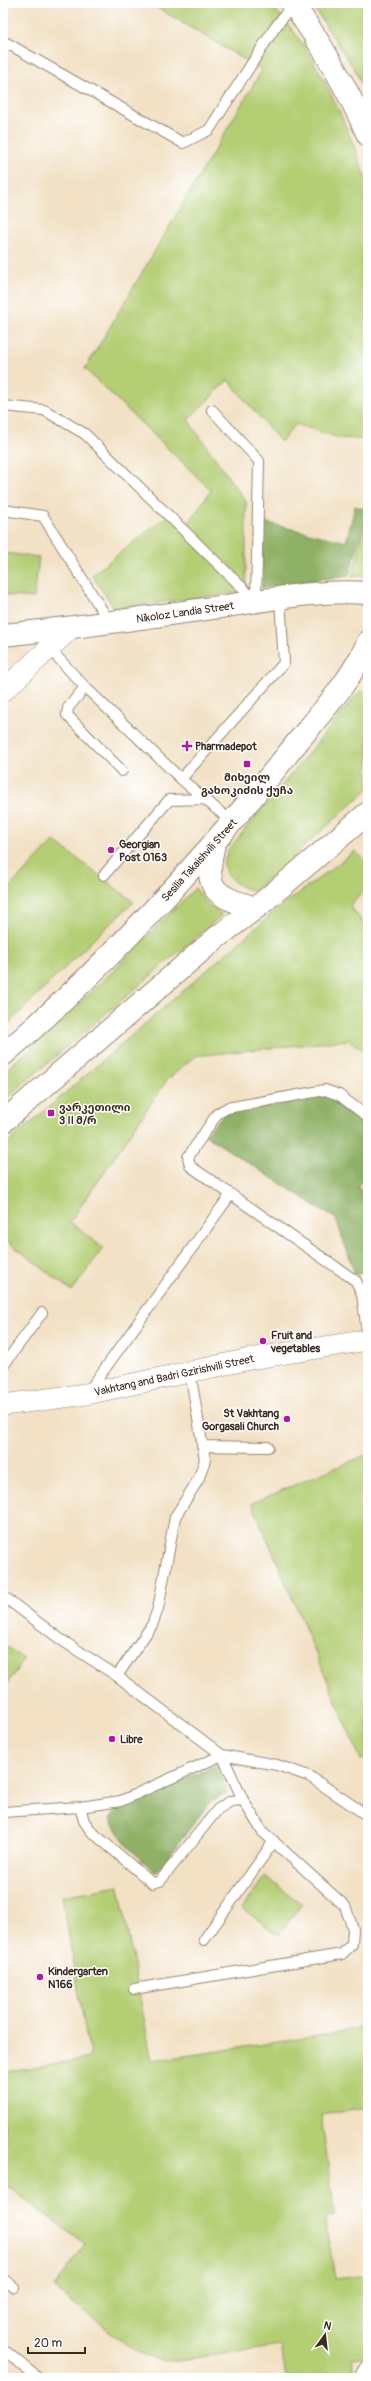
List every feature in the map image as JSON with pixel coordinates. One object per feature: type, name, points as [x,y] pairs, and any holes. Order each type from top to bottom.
[{"type":"main road","points":[[293,3],[319,42],[346,88],[368,135]]},
{"type":"main road","name":"Nikoloz Landia Street","points":[[3,635],[110,623],[280,599],[354,592],[368,593]]},
{"type":"main road","name":"Sesilia Takaishvili Street","points":[[3,1055],[75,991],[233,823],[350,676],[368,642]]},
{"type":"main road","points":[[3,1122],[216,938],[256,908],[368,813]]},
{"type":"main road","points":[[214,844],[209,867],[210,879],[213,886],[228,899],[256,908]]},
{"type":"street","points":[[3,691],[71,628]]},
{"type":"street","name":"Vakhtang and Badri Gzirishvili Street","points":[[3,1405],[86,1394],[250,1359],[368,1340]]},
{"type":"lane","points":[[3,41],[183,143],[209,130],[274,29],[293,3]]},
{"type":"lane","points":[[3,406],[44,410],[85,434],[256,602]]},
{"type":"lane","points":[[212,410],[259,461],[256,602]]},
{"type":"lane","points":[[3,510],[43,516],[110,623]]},
{"type":"lane","points":[[181,779],[284,662],[280,599]]},
{"type":"lane","points":[[49,648],[84,687],[181,779],[233,823]]},
{"type":"lane","points":[[84,687],[68,708],[67,715],[122,771]]},
{"type":"lane","points":[[104,875],[169,800],[206,799]]},
{"type":"lane","points":[[368,1116],[339,1095],[325,1090],[221,1110],[188,1157],[190,1166],[356,1281],[362,1294],[368,1340]]},
{"type":"lane","points":[[86,1394],[231,1194]]},
{"type":"lane","points":[[3,1366],[42,1314]]},
{"type":"lane","points":[[117,1676],[152,1625],[158,1609],[175,1517],[203,1470],[205,1460],[190,1372]]},
{"type":"lane","points":[[202,1446],[268,1447]]},
{"type":"lane","points":[[3,1596],[60,1639],[117,1676],[222,1755],[277,1765],[309,1776],[368,1816]]},
{"type":"lane","points":[[134,1989],[342,1954],[352,1944],[353,1929],[345,1906],[262,1831],[243,1800],[222,1755]]},
{"type":"lane","points":[[3,1812],[80,1807],[121,1801],[222,1755]]},
{"type":"lane","points":[[80,1807],[84,1821],[90,1831],[152,1883],[160,1881],[218,1809],[231,1801],[243,1800]]},
{"type":"lane","points":[[204,1940],[274,1841]]},
{"type":"lane","points":[[3,2279],[14,2287]]},
{"type":"lane","points":[[3,2350],[38,2378]]},
{"type":"lane","points":[[359,2378],[363,2369],[368,2364]]},
{"type":"green space","points":[[149,3],[269,3],[304,47],[326,85],[355,148],[368,186],[368,440],[340,438],[296,424],[281,442],[228,380],[188,420],[246,502],[246,592],[114,608],[92,575],[172,512],[186,527],[211,490],[85,369],[262,70]]},
{"type":"green space","points":[[311,3],[368,3],[368,97],[355,70]]},
{"type":"green space","points":[[355,506],[368,510],[368,513],[349,575],[262,588],[263,522],[346,542]]},
{"type":"green space","points":[[368,517],[367,575],[352,577]]},
{"type":"green space","points":[[3,553],[39,557],[34,598],[3,595]]},
{"type":"green space","points":[[361,690],[368,694],[368,789],[255,891],[240,886],[228,876],[225,871],[224,864],[228,850]]},
{"type":"green space","points":[[54,841],[134,902],[99,934],[3,1029],[3,894]]},
{"type":"green space","points":[[355,851],[368,862],[368,886],[350,906],[368,929],[368,1054],[348,1040],[195,1056],[167,1080],[70,1222],[103,1248],[72,1291],[3,1238],[3,1147],[274,912]]},
{"type":"green space","points":[[195,888],[207,904],[222,915],[3,1101],[3,1073],[96,988]]},
{"type":"green space","points":[[330,1095],[368,1122],[368,1172],[357,1187],[368,1195],[368,1273],[355,1274],[336,1219],[205,1135],[224,1114]]},
{"type":"green space","points":[[368,1454],[368,1757],[361,1760],[252,1503]]},
{"type":"green space","points":[[3,1644],[24,1659],[3,1690]]},
{"type":"green space","points":[[219,1764],[228,1793],[210,1802],[156,1873],[127,1846],[110,1818],[118,1809]]},
{"type":"green space","points":[[265,1876],[302,1904],[278,1935],[242,1908]]},
{"type":"green space","points":[[119,1886],[152,2061],[331,2034],[368,2025],[368,2108],[321,2115],[335,2216],[325,2218],[335,2279],[368,2275],[368,2356],[352,2358],[355,2378],[286,2378],[281,2346],[164,2362],[135,2351],[54,2288],[85,2244],[3,2183],[3,2072],[90,2058],[62,1896]]},
{"type":"place","name":"Pharmadepot","points":[[187,746]]},
{"type":"place","name":"მიხეილ გახოკიძის ქუჩა","points":[[247,764]]},
{"type":"place","name":"Georgian Post 0163","points":[[111,850]]},
{"type":"place","name":"ვარკეთილი 3 II მ/რ","points":[[51,1113]]},
{"type":"place","name":"Fruit and vegetables","points":[[263,1341]]},
{"type":"place","name":"St Vakhtang Gorgasali Church","points":[[287,1419]]},
{"type":"place","name":"Libre","points":[[112,1739]]},
{"type":"place","name":"Kindergarten N166","points":[[40,1977]]}]
